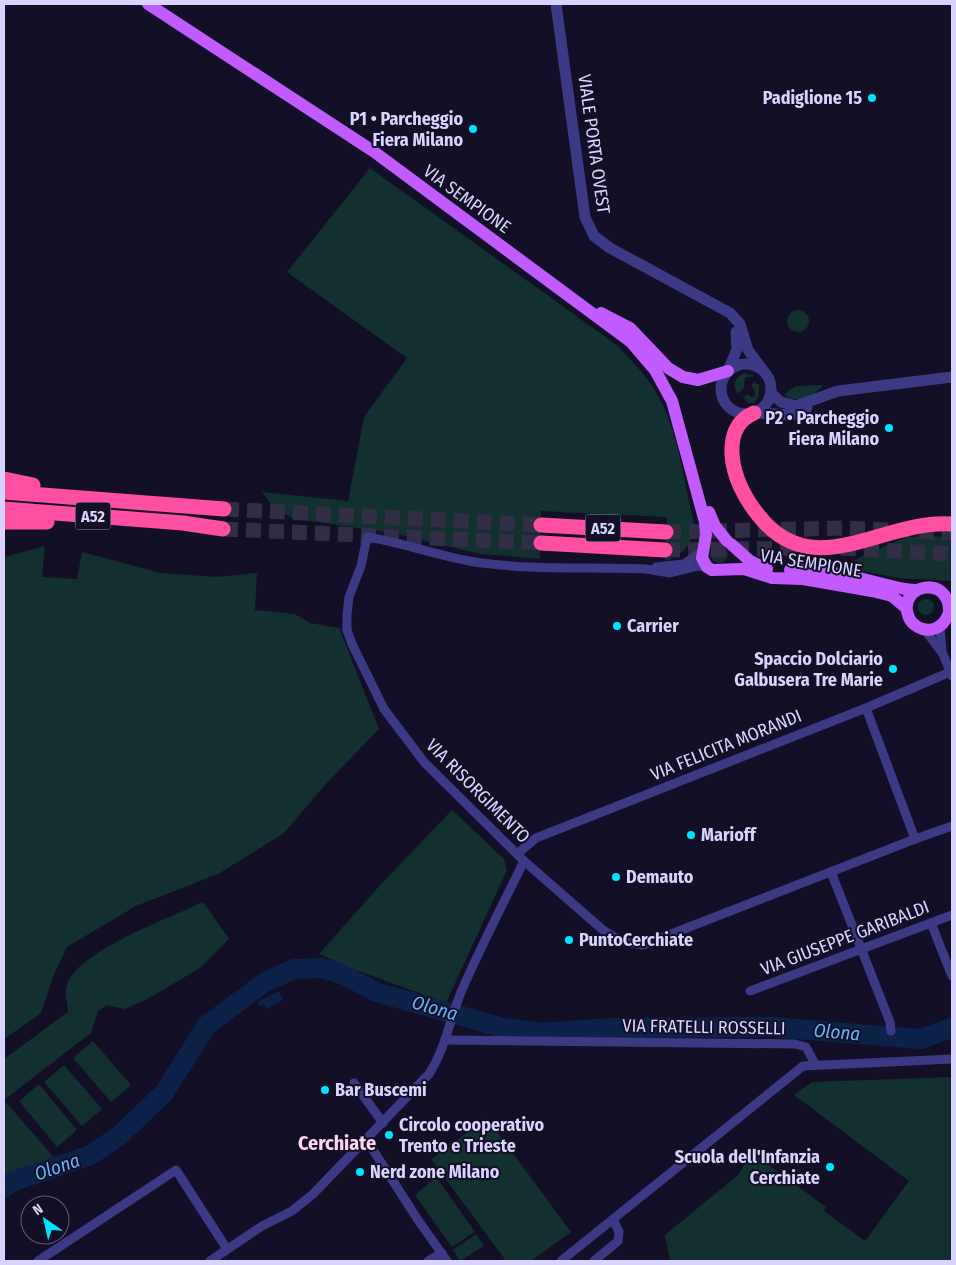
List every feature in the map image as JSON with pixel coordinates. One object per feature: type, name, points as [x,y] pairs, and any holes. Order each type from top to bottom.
[{"type":"highway","points":[[754,413],[744,419],[735,432],[732,443],[734,465],[743,492],[752,507],[768,527],[782,537],[807,547],[824,549],[847,545],[905,528],[930,524],[952,524]]},
{"type":"highway","points":[[4,480],[61,487],[133,502]]},
{"type":"highway","name":"A52","points":[[4,492],[224,509]]},
{"type":"highway","name":"A52","points":[[4,508],[183,523],[223,529]]},
{"type":"highway","points":[[4,522],[32,521],[134,528],[183,523]]},
{"type":"highway","name":"A52","points":[[541,525],[666,532]]},
{"type":"highway","name":"A52","points":[[540,543],[665,550]]},
{"type":"main road","name":"VIA SEMPIONE","points":[[148,4],[365,146],[631,342],[660,379],[678,414],[706,529],[702,558],[707,567],[717,572],[744,569],[772,578],[804,579],[872,591],[892,596],[906,608]]},
{"type":"main road","points":[[580,303],[630,328],[668,368],[683,377],[698,380],[728,371]]},
{"type":"main road","name":"VIA SEMPIONE","points":[[696,482],[715,526],[750,561],[764,569],[806,570],[877,582],[903,590],[917,590]]},
{"type":"main road","points":[[704,549],[712,540],[729,542],[735,554],[735,560],[728,569],[723,571]]},
{"type":"main road","points":[[931,587],[948,593],[947,599],[951,610],[947,619],[940,626],[925,630],[911,622],[906,608],[911,595],[917,590],[931,587]]},
{"type":"street","name":"VIALE PORTA OVEST","points":[[556,4],[585,217],[591,231],[610,248],[730,313],[738,320],[748,350],[762,369]]},
{"type":"street","name":"VIALE PORTA OVEST","points":[[717,307],[733,324],[738,339],[736,356],[728,371]]},
{"type":"street","points":[[754,413],[766,405],[771,393],[770,380],[762,369],[754,364],[744,364],[728,371],[721,384],[723,400],[735,411],[744,414],[793,415],[803,411],[820,397]]},
{"type":"street","points":[[771,393],[781,402],[796,406],[838,391],[952,377]]},
{"type":"street","name":"VIA SEMPIONE","points":[[366,537],[482,563],[646,569],[670,573],[698,566],[707,567]]},
{"type":"street","name":"VIA RISORGIMENTO","points":[[210,1261],[262,1226],[292,1211],[320,1188],[429,1074],[440,1055],[461,994],[524,861],[424,762],[400,732],[375,691],[347,630],[349,597],[361,566],[366,537]]},
{"type":"street","name":"VIA SEMPIONE","points":[[646,569],[684,564],[704,549]]},
{"type":"street","points":[[940,626],[943,654]]},
{"type":"street","points":[[925,630],[943,654],[951,674]]},
{"type":"street","name":"VIA FELICITA MORANDI","points":[[517,854],[536,838],[951,674]]},
{"type":"street","points":[[866,708],[915,839]]},
{"type":"street","points":[[524,861],[603,930],[621,941],[643,945],[952,826]]},
{"type":"street","points":[[831,872],[890,1022],[891,1032]]},
{"type":"street","name":"VIA GIUSEPPE GARIBALDI","points":[[750,991],[952,915]]},
{"type":"street","points":[[931,923],[952,976]]},
{"type":"street","name":"VIA FRATELLI ROSSELLI","points":[[445,1040],[795,1044],[806,1047],[815,1064]]},
{"type":"street","points":[[561,1261],[803,1066],[952,1059]]},
{"type":"street","points":[[354,1083],[383,1123]]},
{"type":"street","points":[[366,1139],[447,1261]]},
{"type":"street","points":[[38,1261],[176,1170],[227,1249]]},
{"type":"street","points":[[594,1261],[618,1241],[620,1232],[613,1219]]},
{"type":"street","points":[[428,1261],[442,1253]]},
{"type":"green space","points":[[370,168],[618,346],[645,376],[661,402],[674,434],[693,519],[691,540],[688,546],[678,555],[665,561],[667,517],[541,511],[540,559],[480,554],[388,532],[295,519],[274,509],[262,492],[348,501],[364,417],[407,358],[287,272]]},
{"type":"green space","points":[[798,310],[806,313],[809,321],[806,329],[798,332],[790,329],[787,321],[790,313]]},
{"type":"green space","points":[[744,373],[755,376],[745,378],[744,387],[738,394],[735,382]]},
{"type":"green space","points":[[754,382],[759,385],[759,396],[754,403],[748,403],[743,397],[747,394],[752,397],[755,395],[755,390],[751,386]]},
{"type":"green space","points":[[823,385],[815,393],[805,398],[793,399],[788,398],[784,394],[796,386]]},
{"type":"green space","points":[[918,536],[952,537],[952,581],[899,578],[839,567],[899,540]]},
{"type":"green space","points":[[719,545],[725,548],[728,554],[725,560],[719,563],[713,560],[710,554],[713,548]]},
{"type":"green space","points":[[45,546],[42,577],[77,579],[82,552],[161,573],[216,577],[257,573],[255,610],[295,614],[310,623],[339,628],[379,729],[325,785],[284,833],[218,874],[136,906],[67,947],[53,977],[41,1013],[4,1039],[4,557]]},
{"type":"green space","points":[[926,599],[934,607],[926,615],[918,607]]},
{"type":"green space","points":[[452,810],[504,859],[507,870],[446,1003],[348,967],[319,954],[383,882]]},
{"type":"green space","points":[[203,902],[229,939],[200,968],[149,998],[125,1009],[107,1005],[98,1011],[91,1033],[4,1100],[4,1059],[68,1012],[66,988],[74,973],[88,960],[106,948],[148,926]]},
{"type":"green space","points":[[93,1041],[131,1085],[111,1102],[73,1058]]},
{"type":"green space","points":[[64,1065],[102,1109],[82,1126],[44,1082]]},
{"type":"green space","points":[[952,1077],[952,1261],[670,1261],[665,1235],[738,1175],[751,1152],[826,1207],[824,1211],[865,1241],[909,1181],[794,1095],[812,1082]]},
{"type":"green space","points":[[39,1084],[77,1130],[57,1147],[19,1101]]},
{"type":"green space","points":[[4,1100],[57,1161],[4,1182]]},
{"type":"green space","points":[[487,1118],[571,1232],[531,1261],[506,1261],[431,1159]]},
{"type":"green space","points":[[436,1177],[475,1232],[452,1247],[415,1195]]},
{"type":"green space","points":[[476,1234],[484,1246],[460,1261],[453,1250]]},
{"type":"water","points":[[279,991],[283,1000],[266,1009],[264,1005],[260,1007],[257,1002]]},
{"type":"waterway","name":"Olona","points":[[4,1188],[14,1181],[91,1155],[120,1135],[164,1093],[207,1025],[265,982],[294,969],[322,968],[344,975],[376,992],[500,1027],[539,1033],[610,1028],[772,1027],[920,1039],[952,1028]]},
{"type":"tunnel","points":[[224,509],[541,525]]},
{"type":"tunnel","points":[[666,532],[845,528],[952,533]]},
{"type":"tunnel","points":[[223,529],[541,543]]},
{"type":"tunnel","points":[[665,550],[811,548]]},
{"type":"tunnel","points":[[841,548],[952,554]]},
{"type":"place","name":"Padiglione 15","points":[[872,98]]},
{"type":"place","name":"P1 • Parcheggio Fiera Milano","points":[[473,129]]},
{"type":"place","name":"P2 • Parcheggio Fiera Milano","points":[[889,428]]},
{"type":"place","name":"Carrier","points":[[617,626]]},
{"type":"place","name":"Spaccio Dolciario Galbusera Tre Marie","points":[[893,669]]},
{"type":"place","name":"Marioff","points":[[691,835]]},
{"type":"place","name":"Demauto","points":[[616,877]]},
{"type":"place","name":"PuntoCerchiate","points":[[569,940]]},
{"type":"place","name":"Bar Buscemi","points":[[325,1090]]},
{"type":"place","name":"Circolo cooperativo Trento e Trieste","points":[[389,1135]]},
{"type":"place","name":"Scuola dell'Infanzia Cerchiate","points":[[830,1167]]},
{"type":"place","name":"Nerd zone Milano","points":[[360,1172]]},
{"type":"district","name":"Cerchiate","points":[[337,1143]]}]
